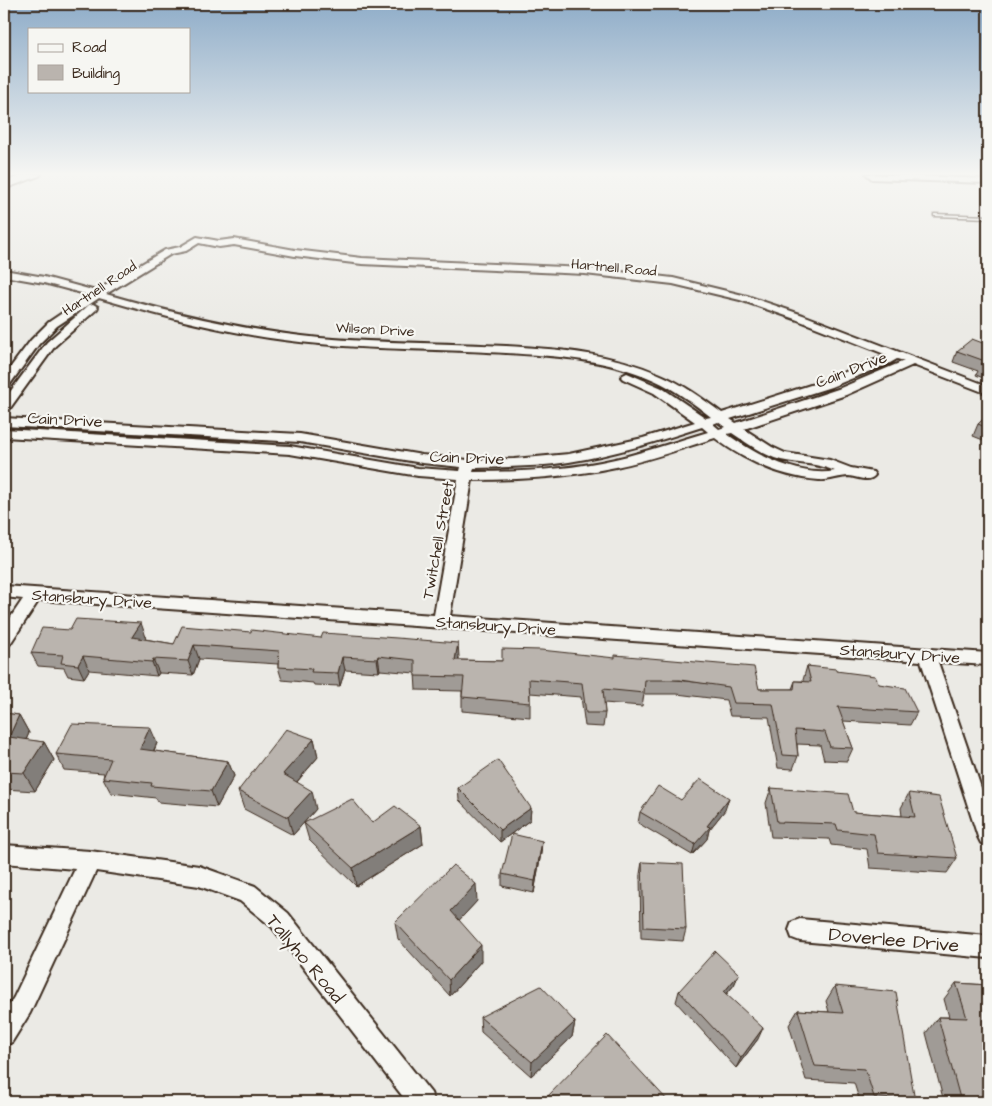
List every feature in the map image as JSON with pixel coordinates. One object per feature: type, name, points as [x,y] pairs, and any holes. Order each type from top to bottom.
[{"type":"street","name":"Hartnell Road","points":[[4,384],[34,342],[53,324],[180,254],[182,249],[197,240],[219,244],[226,248],[321,264],[585,274],[704,295],[736,304],[988,390]]},
{"type":"street","name":"Wilson Drive","points":[[4,273],[41,278],[96,300],[167,324],[261,343],[330,350],[558,353],[596,359],[657,377],[683,391],[754,442],[782,456],[830,464],[848,472]]},
{"type":"street","name":"Wilson Drive","points":[[4,280],[96,300]]},
{"type":"street","name":"Hartnell Road","points":[[4,408],[51,344],[96,300]]},
{"type":"street","name":"Wilson Drive","points":[[417,350],[581,365],[640,382],[671,398],[736,447],[757,459],[778,467],[828,476],[848,472]]},
{"type":"street","name":"Cain Drive","points":[[4,422],[184,438],[290,450],[418,472],[467,470],[569,458],[646,441],[827,384],[891,358]]},
{"type":"street","name":"Hartnell Road","points":[[908,364],[988,400]]},
{"type":"street","name":"Cain Drive","points":[[467,470],[520,476],[571,471],[617,463],[734,428],[842,392],[908,364]]},
{"type":"street","name":"Cain Drive","points":[[4,433],[184,438]]},
{"type":"street","name":"Twitchell Street","points":[[441,622],[467,470]]},
{"type":"street","points":[[848,472],[868,475]]},
{"type":"street","name":"Stansbury Drive","points":[[4,592],[988,658]]},
{"type":"street","points":[[4,640],[35,594]]},
{"type":"street","points":[[927,654],[988,837]]},
{"type":"street","name":"Tallyho Road","points":[[4,854],[90,861],[199,876],[247,893],[280,920],[422,1102]]},
{"type":"street","points":[[4,1034],[22,1005],[90,861]]},
{"type":"street","name":"Doverlee Drive","points":[[800,930],[988,947]]},
{"type":"building","points":[[972,339],[988,345],[988,367],[981,364],[985,361],[957,351]]},
{"type":"building","points":[[988,415],[988,428],[978,424]]},
{"type":"building","points":[[76,619],[141,623],[132,637],[174,644],[182,626],[251,632],[251,630],[321,638],[323,633],[458,643],[455,660],[502,661],[502,649],[541,650],[615,658],[615,655],[754,667],[759,689],[794,689],[795,681],[811,682],[807,666],[836,669],[836,671],[875,676],[879,684],[905,688],[917,712],[838,707],[853,748],[830,747],[825,732],[795,730],[798,756],[783,755],[773,704],[734,703],[729,687],[680,680],[645,680],[644,693],[603,689],[605,713],[586,713],[582,683],[529,679],[530,703],[462,697],[464,677],[415,676],[415,660],[378,656],[377,659],[342,657],[338,673],[311,672],[312,669],[278,667],[279,651],[194,645],[188,661],[153,659],[152,662],[83,656],[78,665],[61,663],[63,655],[31,653],[42,628],[70,630]]},
{"type":"building","points":[[4,713],[19,715],[9,737],[44,742],[24,773],[4,772]]},
{"type":"building","points":[[72,724],[150,727],[140,749],[228,761],[211,791],[151,786],[152,783],[103,778],[111,759],[56,754]]},
{"type":"building","points":[[286,729],[314,739],[283,774],[312,791],[288,817],[238,791]]},
{"type":"building","points":[[498,760],[531,808],[500,830],[458,788]]},
{"type":"building","points":[[700,779],[729,798],[707,826],[710,827],[695,844],[640,812],[658,786],[681,800]]},
{"type":"building","points":[[771,788],[848,794],[853,812],[915,817],[909,793],[939,797],[957,858],[878,853],[874,834],[838,830],[836,824],[777,822]]},
{"type":"building","points":[[352,799],[372,823],[395,806],[421,826],[353,868],[304,823]]},
{"type":"building","points":[[512,834],[542,841],[535,881],[502,874]]},
{"type":"building","points":[[642,862],[683,864],[686,929],[644,927]]},
{"type":"building","points":[[453,865],[476,884],[451,911],[481,945],[449,980],[395,922]]},
{"type":"building","points":[[715,951],[739,974],[724,992],[763,1028],[741,1058],[679,991]]},
{"type":"building","points":[[956,983],[988,985],[988,1102],[961,1102],[938,1017],[967,1018]]},
{"type":"building","points":[[541,986],[575,1022],[532,1062],[480,1017]]},
{"type":"building","points":[[835,986],[896,992],[915,1101],[874,1097],[865,1069],[815,1066],[798,1010],[843,1013]]},
{"type":"building","points":[[607,1035],[669,1102],[554,1102],[548,1096]]}]
